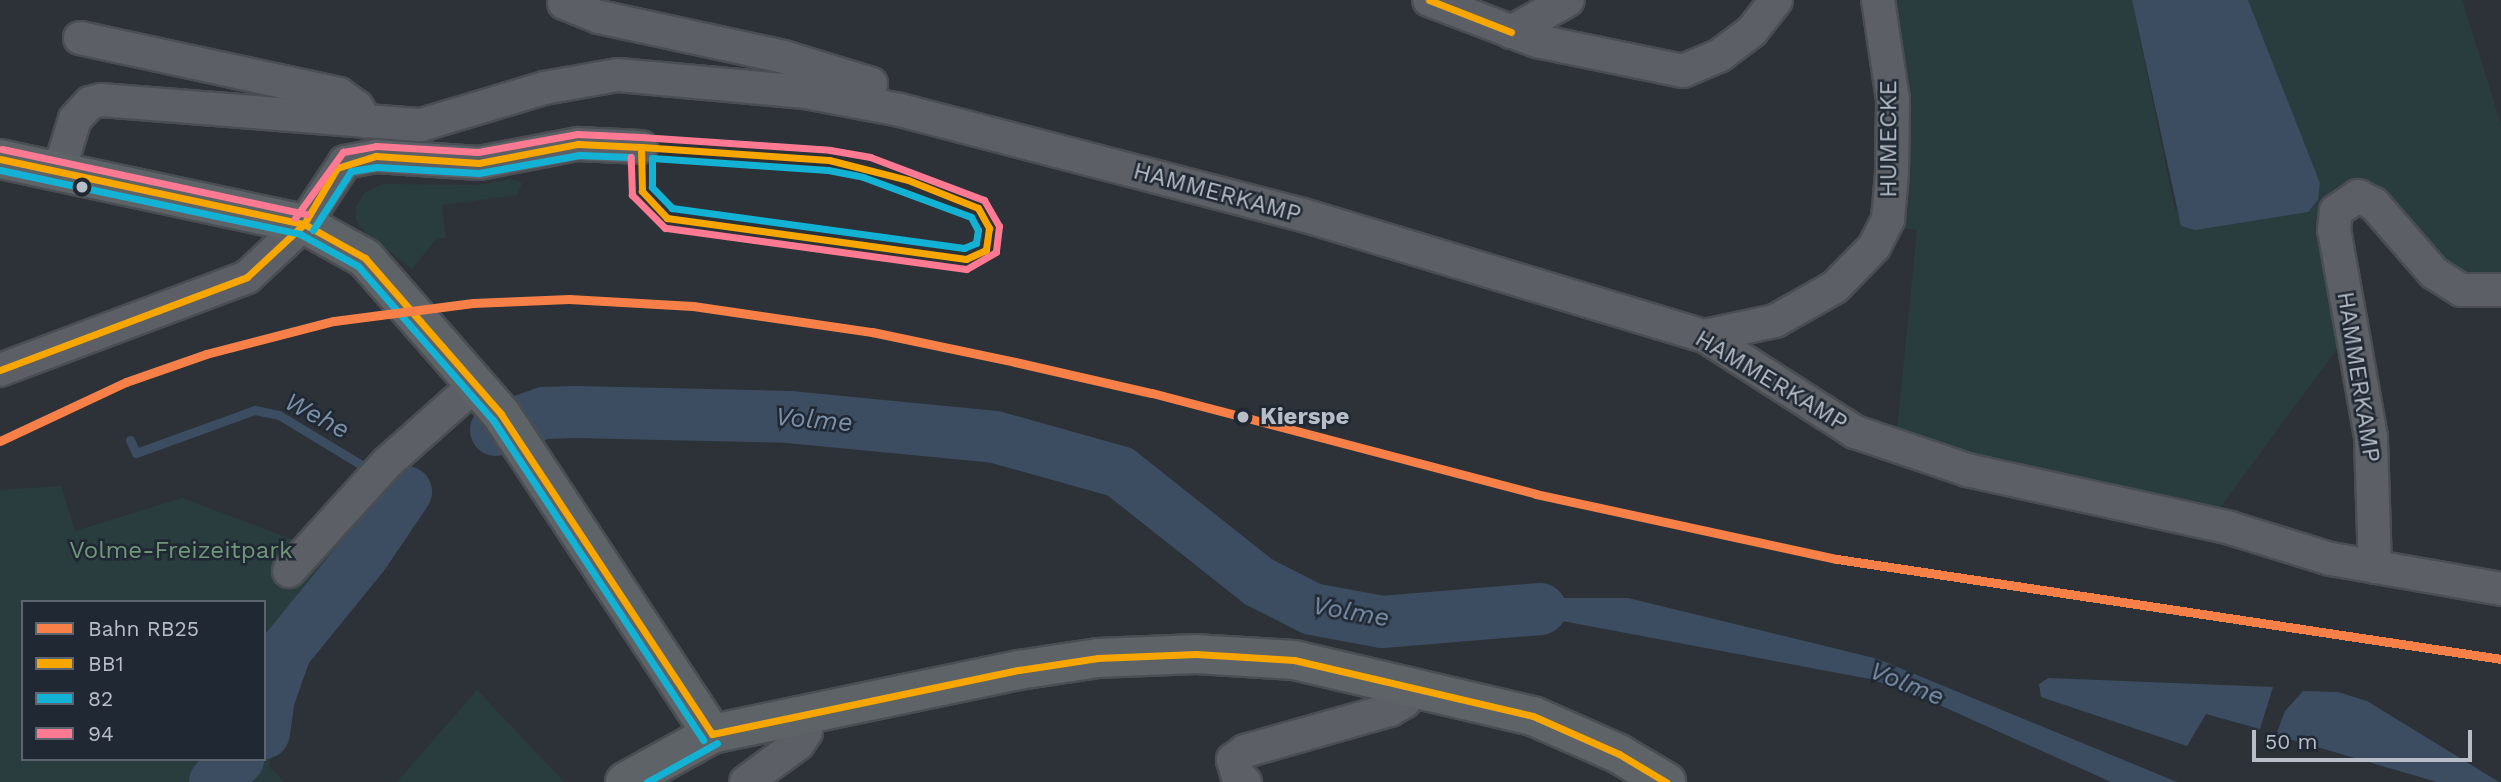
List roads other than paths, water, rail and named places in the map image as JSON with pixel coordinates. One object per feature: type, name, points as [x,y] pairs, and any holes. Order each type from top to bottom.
[{"type":"main road","points":[[0,159],[304,224],[365,258],[477,383],[501,414],[712,734]]},
{"type":"main road","points":[[625,782],[712,734],[1098,658],[1196,654],[1294,660],[1408,684],[1533,716],[1619,754],[1666,782]]},
{"type":"street","points":[[1429,0],[1511,32],[1684,71],[1719,55],[1741,39],[1776,0]]},
{"type":"street","points":[[1511,32],[1568,0]]},
{"type":"street","name":"HUMECKE","points":[[1705,336],[1775,321],[1835,287],[1874,247],[1888,219],[1892,173],[1893,100],[1878,0]]},
{"type":"street","points":[[564,3],[599,17],[784,57],[871,85],[868,103]]},
{"type":"street","points":[[80,38],[339,94],[357,107],[366,122]]},
{"type":"street","name":"HAMMERKAMP","points":[[59,171],[75,119],[90,103],[101,100],[421,125],[544,88],[635,75],[805,92],[868,103],[1303,215],[1705,336],[1855,432],[1891,447],[1967,470],[2230,528],[2331,559],[2501,589]]},
{"type":"street","points":[[0,370],[247,277],[304,224],[337,168],[360,158],[480,163],[578,144],[641,147]]},
{"type":"street","name":"HAMMERKAMP","points":[[2375,567],[2371,437],[2334,230],[2336,211],[2358,196],[2374,204],[2434,273],[2461,290],[2501,290]]},
{"type":"street","points":[[289,571],[376,475],[477,383]]},
{"type":"street","points":[[1245,782],[1237,774],[1233,760],[1245,751],[1390,710],[1404,702],[1408,684]]},
{"type":"street","points":[[746,782],[798,744],[806,732],[807,714]]},
{"type":"water","points":[[2132,0],[2248,0],[2320,183],[2318,200],[2308,212],[2195,230],[2181,226]]},
{"type":"water","points":[[1473,598],[1628,598],[1878,659],[2177,782],[2111,782],[1915,694],[1870,679],[1557,620],[1465,629]]},
{"type":"water","points":[[2048,678],[2273,687],[2260,729],[2206,714],[2187,746],[2041,697],[2039,684]]},
{"type":"water","points":[[2303,691],[2338,692],[2367,701],[2499,782],[2437,782],[2276,735],[2285,711]]},
{"type":"waterway","name":"Wehe","points":[[130,440],[136,453],[255,410],[279,415],[406,492]]},
{"type":"waterway","name":"Volme","points":[[496,430],[544,413],[574,412],[789,417],[995,437],[1120,472],[1259,582],[1312,609],[1382,622],[1540,609]]},
{"type":"waterway","name":"Volme","points":[[266,719],[269,698],[286,650],[364,554],[406,492]]},
{"type":"waterway","name":"Volme","points":[[215,782],[236,761]]},
{"type":"rail line","name":"RB25","points":[[0,441],[126,382],[206,354],[334,321],[473,303],[569,299],[693,306],[872,332],[1015,362],[1152,393],[1536,494],[1837,559],[2501,659]]},
{"type":"place","name":"Kierspe","points":[[1243,417]]},
{"type":"park label","name":"Volme-Freizeitpark","points":[[181,551]]}]
